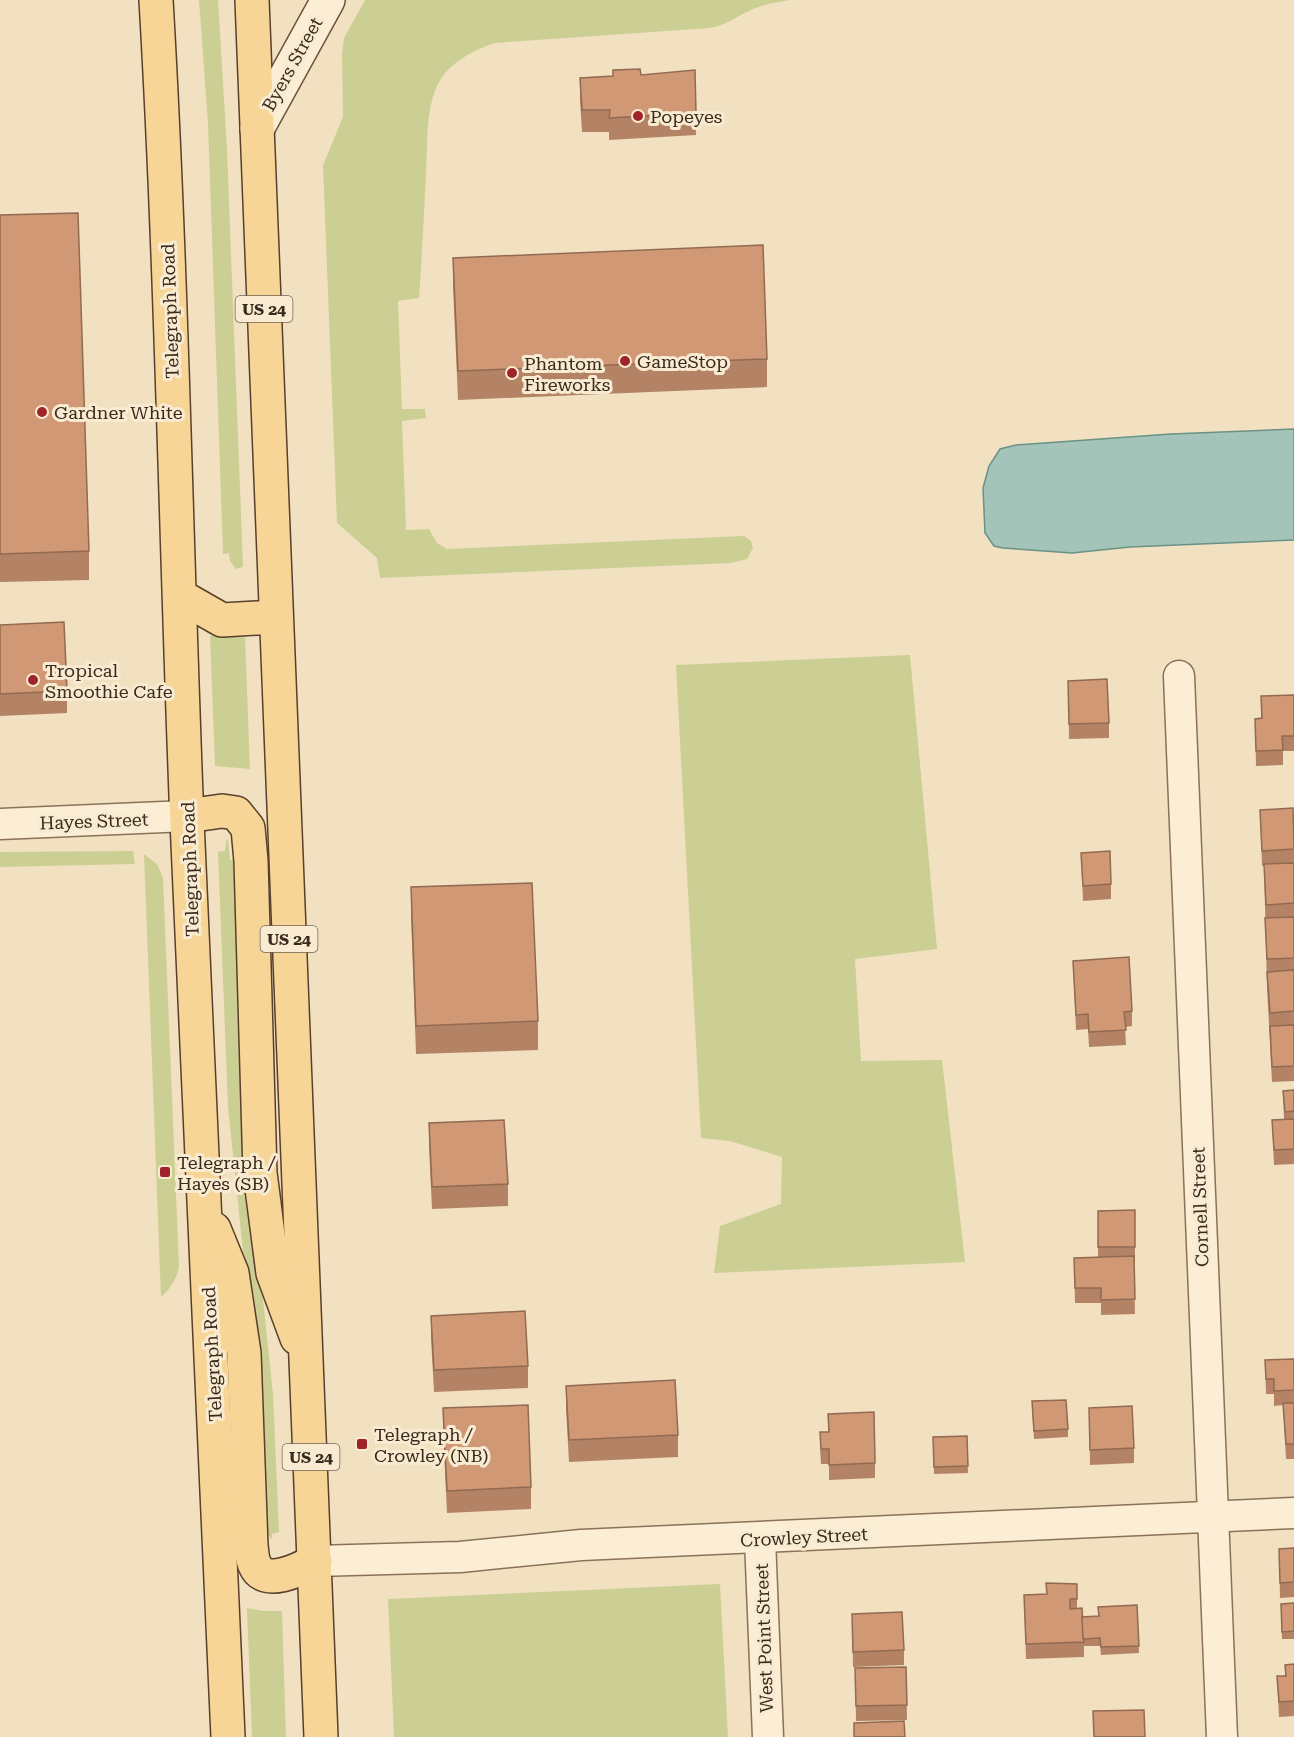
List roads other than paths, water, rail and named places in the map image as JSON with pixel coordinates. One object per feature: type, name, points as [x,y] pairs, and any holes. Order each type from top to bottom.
[{"type":"main road","name":"Telegraph Road","points":[[156,0],[164,139],[187,816],[221,1535],[228,1737]]},
{"type":"main road","name":"US 24","points":[[252,0],[321,1737]]},
{"type":"main road","points":[[180,596],[222,620],[275,617]]},
{"type":"main road","points":[[187,816],[222,811],[236,813],[248,828],[251,861],[260,1173],[273,1273],[307,1365]]},
{"type":"main road","points":[[205,1208],[232,1274],[244,1353],[251,1546],[255,1567],[261,1574],[270,1576],[292,1574],[315,1561]]},
{"type":"street","name":"Byers Street","points":[[256,129],[328,0]]},
{"type":"street","name":"Cornell Street","points":[[1179,676],[1222,1737]]},
{"type":"street","name":"Hayes Street","points":[[0,824],[187,816]]},
{"type":"street","name":"Crowley Street","points":[[315,1561],[460,1557],[581,1545],[760,1539],[1294,1513]]},
{"type":"street","name":"West Point Street","points":[[760,1539],[768,1737]]},
{"type":"water","points":[[1294,429],[1294,540],[1130,547],[1072,553],[994,546],[985,533],[983,488],[989,466],[1000,449],[1016,445],[1171,434]]},
{"type":"place","name":"Popeyes","points":[[638,116]]},
{"type":"place","name":"GameStop","points":[[625,361]]},
{"type":"place","name":"Phantom Fireworks","points":[[512,373]]},
{"type":"place","name":"Gardner White","points":[[42,412]]},
{"type":"place","name":"Tropical Smoothie Cafe","points":[[33,680]]},
{"type":"place","name":"Telegraph / Hayes (SB)","points":[[165,1172]]},
{"type":"place","name":"Telegraph / Crowley (NB)","points":[[362,1444]]}]
